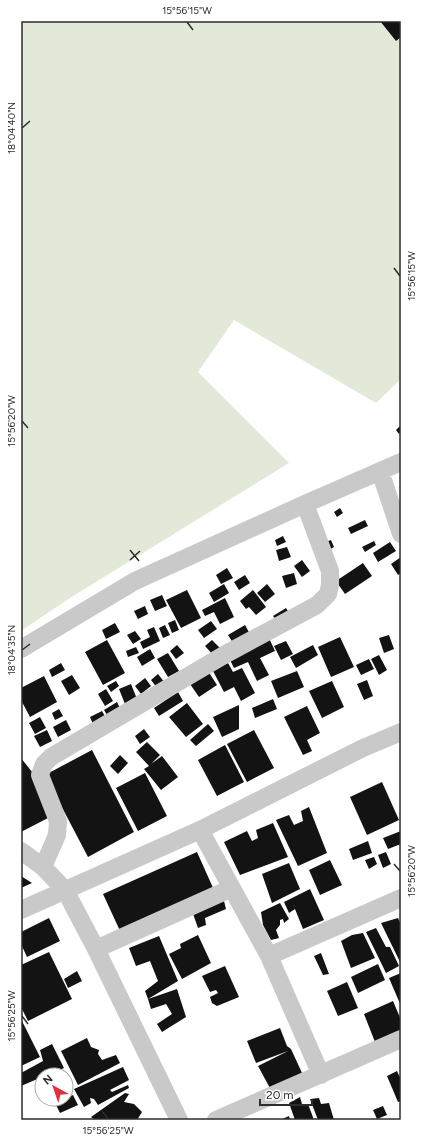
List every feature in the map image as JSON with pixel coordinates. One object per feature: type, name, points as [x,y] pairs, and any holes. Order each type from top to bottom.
[{"type":"street","points":[[21,649],[135,581],[304,504],[401,462]]},
{"type":"street","points":[[380,471],[401,534]]},
{"type":"street","points":[[43,867],[57,835],[58,821],[40,775],[44,764],[51,757],[224,655],[317,605],[328,594],[330,572],[304,504]]},
{"type":"street","points":[[21,910],[200,830],[363,748],[401,732]]},
{"type":"street","points":[[200,830],[269,956],[321,1075]]},
{"type":"street","points":[[21,851],[43,867],[65,890],[179,1120]]},
{"type":"street","points":[[96,950],[232,888]]},
{"type":"street","points":[[269,956],[401,898]]},
{"type":"street","points":[[216,1120],[401,1039]]},
{"type":"green space","points":[[21,21],[401,21],[401,379],[376,403],[234,320],[198,372],[289,463],[70,598],[21,631]]},
{"type":"building","points":[[380,21],[401,21],[401,37],[396,41]]},
{"type":"building","points":[[401,425],[401,432],[399,434],[396,430]]},
{"type":"building","points":[[340,508],[343,513],[337,517],[334,512]]},
{"type":"building","points":[[365,520],[368,526],[351,534],[348,528]]},
{"type":"building","points":[[283,536],[286,542],[277,546],[275,540]]},
{"type":"building","points":[[331,540],[334,547],[329,550],[326,542]]},
{"type":"building","points":[[374,541],[376,545],[365,552],[362,547]]},
{"type":"building","points":[[390,542],[396,551],[378,562],[373,553]]},
{"type":"building","points":[[287,547],[291,557],[279,561],[276,550]]},
{"type":"building","points":[[401,557],[401,573],[398,575],[391,564]]},
{"type":"building","points":[[302,560],[310,571],[302,577],[294,566]]},
{"type":"building","points":[[363,563],[372,576],[345,594],[336,581]]},
{"type":"building","points":[[227,568],[233,578],[221,584],[216,575]]},
{"type":"building","points":[[294,573],[297,584],[286,588],[282,576]]},
{"type":"building","points":[[245,575],[250,583],[239,590],[234,582]]},
{"type":"building","points":[[224,584],[229,593],[214,602],[209,593]]},
{"type":"building","points":[[267,584],[275,594],[265,602],[257,593]]},
{"type":"building","points":[[187,590],[201,618],[181,628],[166,600]]},
{"type":"building","points":[[253,590],[266,607],[256,615],[249,607],[246,609],[240,601]]},
{"type":"building","points":[[162,595],[167,606],[155,611],[150,600]]},
{"type":"building","points":[[225,598],[234,617],[220,624],[214,612],[205,616],[202,610]]},
{"type":"building","points":[[145,606],[148,614],[138,619],[134,611]]},
{"type":"building","points":[[286,608],[291,616],[279,624],[273,616]]},
{"type":"building","points":[[175,620],[179,630],[172,633],[168,623]]},
{"type":"building","points":[[211,621],[217,629],[204,638],[198,630]]},
{"type":"building","points":[[115,623],[120,632],[106,639],[102,630]]},
{"type":"building","points":[[165,625],[170,635],[163,638],[159,628]]},
{"type":"building","points":[[245,625],[250,634],[233,643],[228,635]]},
{"type":"building","points":[[154,627],[160,641],[143,649],[140,642],[150,637],[147,630]]},
{"type":"building","points":[[135,631],[141,639],[133,644],[127,635]]},
{"type":"building","points":[[389,635],[394,649],[384,653],[379,638]]},
{"type":"building","points":[[340,637],[354,667],[331,677],[318,647]]},
{"type":"building","points":[[269,638],[275,651],[260,658],[269,675],[257,681],[248,662],[234,668],[229,658]]},
{"type":"building","points":[[107,640],[125,673],[103,685],[85,652]]},
{"type":"building","points":[[212,640],[221,649],[214,656],[205,646]]},
{"type":"building","points":[[286,641],[293,654],[281,660],[274,646]]},
{"type":"building","points":[[177,645],[184,653],[176,659],[170,651]]},
{"type":"building","points":[[313,645],[318,655],[296,668],[290,657]]},
{"type":"building","points":[[136,647],[139,653],[128,657],[126,651]]},
{"type":"building","points":[[150,649],[155,658],[142,666],[137,657]]},
{"type":"building","points":[[168,653],[179,671],[168,677],[157,659]]},
{"type":"building","points":[[379,655],[387,670],[379,675],[371,659]]},
{"type":"building","points":[[369,659],[374,669],[361,675],[356,665]]},
{"type":"building","points":[[61,663],[65,670],[52,677],[49,670]]},
{"type":"building","points":[[228,663],[233,672],[242,668],[255,693],[241,701],[234,687],[224,692],[213,671]]},
{"type":"building","points":[[208,671],[217,685],[199,697],[190,684]]},
{"type":"building","points":[[297,671],[304,687],[278,698],[271,681]]},
{"type":"building","points":[[158,674],[165,683],[158,689],[151,680]]},
{"type":"building","points":[[72,675],[80,688],[69,695],[61,681]]},
{"type":"building","points":[[44,676],[57,702],[30,717],[21,700],[21,688]]},
{"type":"building","points":[[145,678],[151,686],[141,694],[135,686]]},
{"type":"building","points":[[367,680],[373,696],[364,700],[357,684]]},
{"type":"building","points":[[116,681],[119,686],[111,692],[107,686]]},
{"type":"building","points":[[332,681],[344,707],[322,718],[309,691]]},
{"type":"building","points":[[131,684],[137,699],[125,704],[119,689]]},
{"type":"building","points":[[106,689],[113,701],[105,706],[98,694]]},
{"type":"building","points":[[178,692],[183,701],[159,716],[154,708]]},
{"type":"building","points":[[273,699],[277,709],[255,718],[252,708]]},
{"type":"building","points":[[117,702],[120,708],[107,715],[104,710]]},
{"type":"building","points":[[187,703],[203,724],[186,737],[169,717]]},
{"type":"building","points":[[239,705],[239,729],[222,737],[213,717]]},
{"type":"building","points":[[307,706],[320,733],[307,740],[312,751],[303,755],[284,717]]},
{"type":"building","points":[[59,709],[63,716],[55,720],[52,713]]},
{"type":"building","points":[[102,711],[106,718],[93,724],[90,717]]},
{"type":"building","points":[[40,717],[46,728],[35,734],[29,723]]},
{"type":"building","points":[[66,720],[71,730],[58,737],[53,727]]},
{"type":"building","points":[[208,724],[214,731],[196,746],[190,740]]},
{"type":"building","points":[[144,729],[150,737],[140,744],[135,736]]},
{"type":"building","points":[[47,730],[52,741],[40,747],[34,736]]},
{"type":"building","points":[[254,730],[274,768],[247,782],[227,744]]},
{"type":"building","points":[[147,742],[160,755],[151,764],[162,756],[178,777],[161,790],[144,769],[149,766],[136,752]]},
{"type":"building","points":[[225,745],[244,782],[217,796],[198,760]]},
{"type":"building","points":[[92,750],[134,832],[88,857],[45,775]]},
{"type":"building","points":[[120,755],[128,763],[118,774],[110,766]]},
{"type":"building","points":[[21,758],[36,777],[50,817],[21,832]]},
{"type":"building","points":[[145,773],[167,816],[138,831],[116,788]]},
{"type":"building","points":[[382,782],[399,820],[367,835],[350,797]]},
{"type":"building","points":[[309,807],[327,853],[298,866],[276,820],[289,815],[294,825],[303,821],[301,811]]},
{"type":"building","points":[[273,823],[288,857],[240,875],[224,842],[247,831],[252,841],[258,838],[256,830]]},
{"type":"building","points":[[401,831],[401,844],[388,849],[383,838]]},
{"type":"building","points":[[368,841],[372,853],[353,860],[349,849]]},
{"type":"building","points":[[197,852],[214,890],[121,933],[103,894]]},
{"type":"building","points":[[386,852],[391,864],[383,868],[378,855]]},
{"type":"building","points":[[374,857],[377,864],[369,869],[365,860]]},
{"type":"building","points":[[330,860],[342,885],[320,895],[309,870]]},
{"type":"building","points":[[289,863],[300,889],[272,903],[262,874]]},
{"type":"building","points":[[21,876],[32,883],[21,888]]},
{"type":"building","points":[[310,889],[324,920],[303,929],[295,909],[289,913],[284,902]]},
{"type":"building","points":[[223,897],[226,909],[205,918],[206,925],[198,928],[192,911]]},
{"type":"building","points":[[280,903],[289,919],[284,923],[283,919],[280,920],[280,925],[276,930],[279,938],[271,940],[263,925],[261,912]]},
{"type":"building","points":[[49,918],[60,941],[27,957],[21,944],[21,932]]},
{"type":"building","points":[[398,918],[401,925],[401,964],[381,923]]},
{"type":"building","points":[[376,928],[386,947],[390,947],[399,966],[386,973],[366,932]]},
{"type":"building","points":[[363,933],[375,958],[351,968],[341,941],[352,935]]},
{"type":"building","points":[[198,935],[211,963],[182,979],[169,954],[181,948],[180,944]]},
{"type":"building","points":[[159,936],[178,981],[148,999],[145,991],[158,981],[150,961],[136,966],[129,948]]},
{"type":"building","points":[[49,952],[72,999],[28,1021],[21,1007],[21,965]]},
{"type":"building","points":[[321,953],[329,974],[323,975],[314,956]]},
{"type":"building","points":[[378,964],[385,980],[358,993],[351,977]]},
{"type":"building","points":[[225,966],[239,997],[217,1006],[212,1003],[210,997],[218,993],[216,990],[210,992],[202,976]]},
{"type":"building","points":[[77,971],[82,981],[68,988],[64,979]]},
{"type":"building","points":[[401,973],[401,1006],[389,978]]},
{"type":"building","points":[[347,982],[358,1008],[338,1016],[327,991]]},
{"type":"building","points":[[177,989],[186,1017],[162,1032],[157,1024],[172,1014],[166,1004],[151,1009],[148,999]]},
{"type":"building","points":[[393,1001],[401,1020],[401,1031],[375,1042],[364,1014]]},
{"type":"building","points":[[21,1019],[40,1057],[21,1066]]},
{"type":"building","points":[[280,1028],[287,1046],[291,1049],[303,1075],[271,1090],[258,1066],[288,1051],[256,1063],[247,1041]]},
{"type":"building","points":[[87,1038],[91,1047],[99,1050],[98,1054],[102,1060],[116,1055],[120,1063],[78,1085],[74,1077],[74,1067],[69,1067],[61,1051]]},
{"type":"building","points":[[52,1044],[64,1067],[34,1067],[34,1080],[21,1086],[21,1073],[43,1061],[40,1050]]},
{"type":"building","points":[[123,1067],[129,1080],[110,1090],[112,1092],[128,1085],[129,1088],[98,1105],[94,1099],[90,1098],[91,1103],[84,1107],[74,1089]]},
{"type":"building","points":[[397,1071],[401,1080],[401,1101],[398,1102],[387,1076]]},
{"type":"building","points":[[125,1093],[129,1094],[124,1102],[134,1104],[142,1112],[137,1120],[95,1120],[91,1117]]},
{"type":"building","points":[[74,1097],[78,1105],[74,1107]]},
{"type":"building","points":[[300,1097],[302,1104],[308,1104],[314,1120],[295,1120],[289,1103]]},
{"type":"building","points":[[319,1098],[321,1104],[329,1103],[334,1120],[318,1120],[310,1099]]},
{"type":"building","points":[[383,1106],[387,1115],[377,1119],[373,1110]]},
{"type":"building","points":[[57,1107],[74,1107],[60,1113]]},
{"type":"building","points":[[289,1116],[290,1120],[280,1120]]}]
